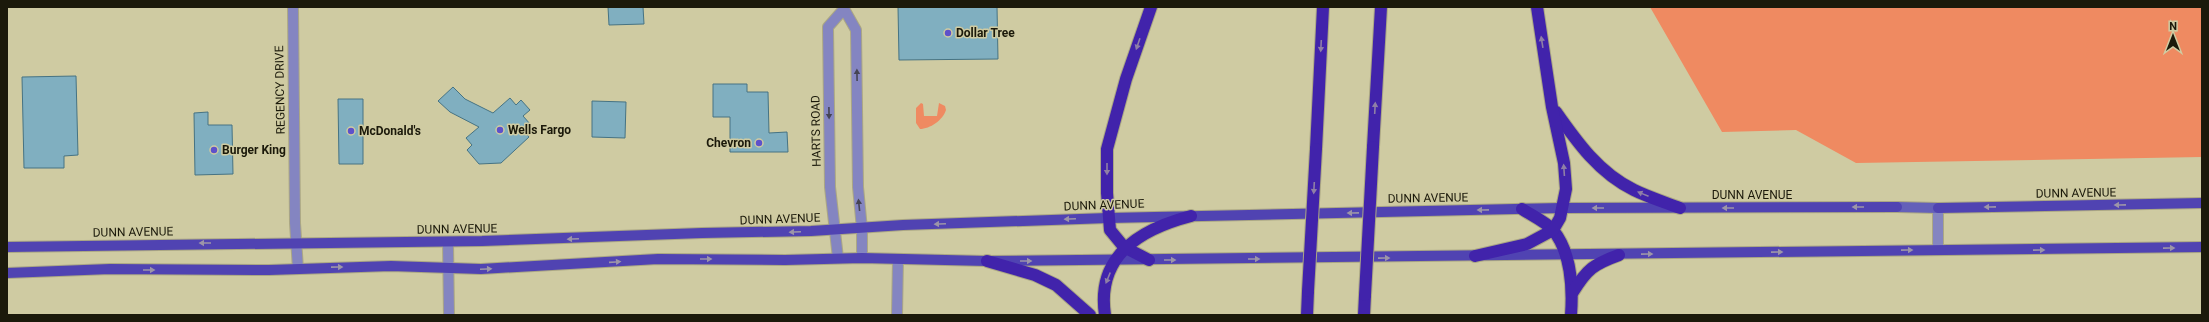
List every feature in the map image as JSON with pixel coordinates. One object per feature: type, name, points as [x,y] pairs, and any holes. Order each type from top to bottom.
[{"type":"highway","points":[[1149,260],[1124,247],[1110,230],[1108,218],[1107,149],[1126,79],[1151,7]]},
{"type":"highway","points":[[1307,315],[1323,7]]},
{"type":"highway","points":[[1364,315],[1381,7]]},
{"type":"highway","points":[[1475,256],[1527,244],[1553,230],[1560,218],[1566,189],[1564,163],[1552,107],[1537,7]]},
{"type":"highway","points":[[1552,107],[1578,144],[1603,170],[1633,189],[1680,208]]},
{"type":"highway","points":[[1522,209],[1553,230],[1566,255],[1573,292],[1571,315]]},
{"type":"highway","points":[[1104,315],[1102,297],[1108,277],[1124,247],[1166,223],[1191,216]]},
{"type":"highway","points":[[1573,292],[1584,273],[1603,260],[1619,254]]},
{"type":"highway","points":[[987,261],[1035,275],[1056,286],[1090,315]]},
{"type":"main road","name":"DUNN AVENUE","points":[[7,247],[448,242],[862,229],[903,225],[1108,218],[1562,208],[1938,208],[2202,203]]},
{"type":"main road","points":[[7,273],[110,269],[298,269],[391,266],[512,268],[658,259],[785,260],[862,258],[987,261],[1149,260],[2202,247]]},
{"type":"street","name":"REGENCY DRIVE","points":[[293,7],[296,243],[298,269]]},
{"type":"street","name":"HARTS ROAD","points":[[838,258],[830,187],[828,27],[843,8],[856,30],[858,187],[862,229],[862,258]]},
{"type":"street","points":[[1938,208],[1938,250]]},
{"type":"street","points":[[448,242],[447,268],[449,315]]},
{"type":"street","points":[[897,315],[898,259]]},
{"type":"shaded area","points":[[1650,7],[2202,7],[2202,157],[1856,163],[1796,130],[1722,132]]},
{"type":"shaded area","points":[[921,103],[923,104],[924,116],[937,116],[939,103],[945,106],[946,110],[936,123],[924,129],[920,129],[916,123],[916,108]]},
{"type":"building","points":[[608,7],[643,7],[644,24],[609,25]]},
{"type":"building","name":"Dollar Tree","points":[[898,7],[997,7],[998,59],[899,60]]},
{"type":"building","points":[[76,76],[78,155],[64,156],[64,168],[24,168],[22,77]]},
{"type":"building","points":[[713,84],[747,84],[747,92],[768,92],[769,133],[787,132],[788,152],[730,152],[730,117],[713,117]]},
{"type":"building","name":"Wells Fargo","points":[[453,87],[465,99],[493,113],[510,98],[516,105],[521,100],[530,110],[523,116],[531,125],[524,131],[529,137],[501,163],[479,164],[467,150],[472,145],[466,138],[479,127],[450,112],[438,101]]},
{"type":"building","name":"McDonald's","points":[[338,99],[363,99],[363,164],[339,164]]},
{"type":"building","points":[[592,101],[626,102],[625,138],[592,137]]},
{"type":"building","name":"Burger King","points":[[208,112],[208,125],[232,125],[233,174],[195,175],[194,113]]},
{"type":"place","name":"Dollar Tree","points":[[948,33]]},
{"type":"place","name":"Wells Fargo","points":[[500,130]]},
{"type":"place","name":"McDonald's","points":[[351,131]]},
{"type":"place","name":"Chevron","points":[[759,143]]},
{"type":"place","name":"Burger King","points":[[214,150]]}]
